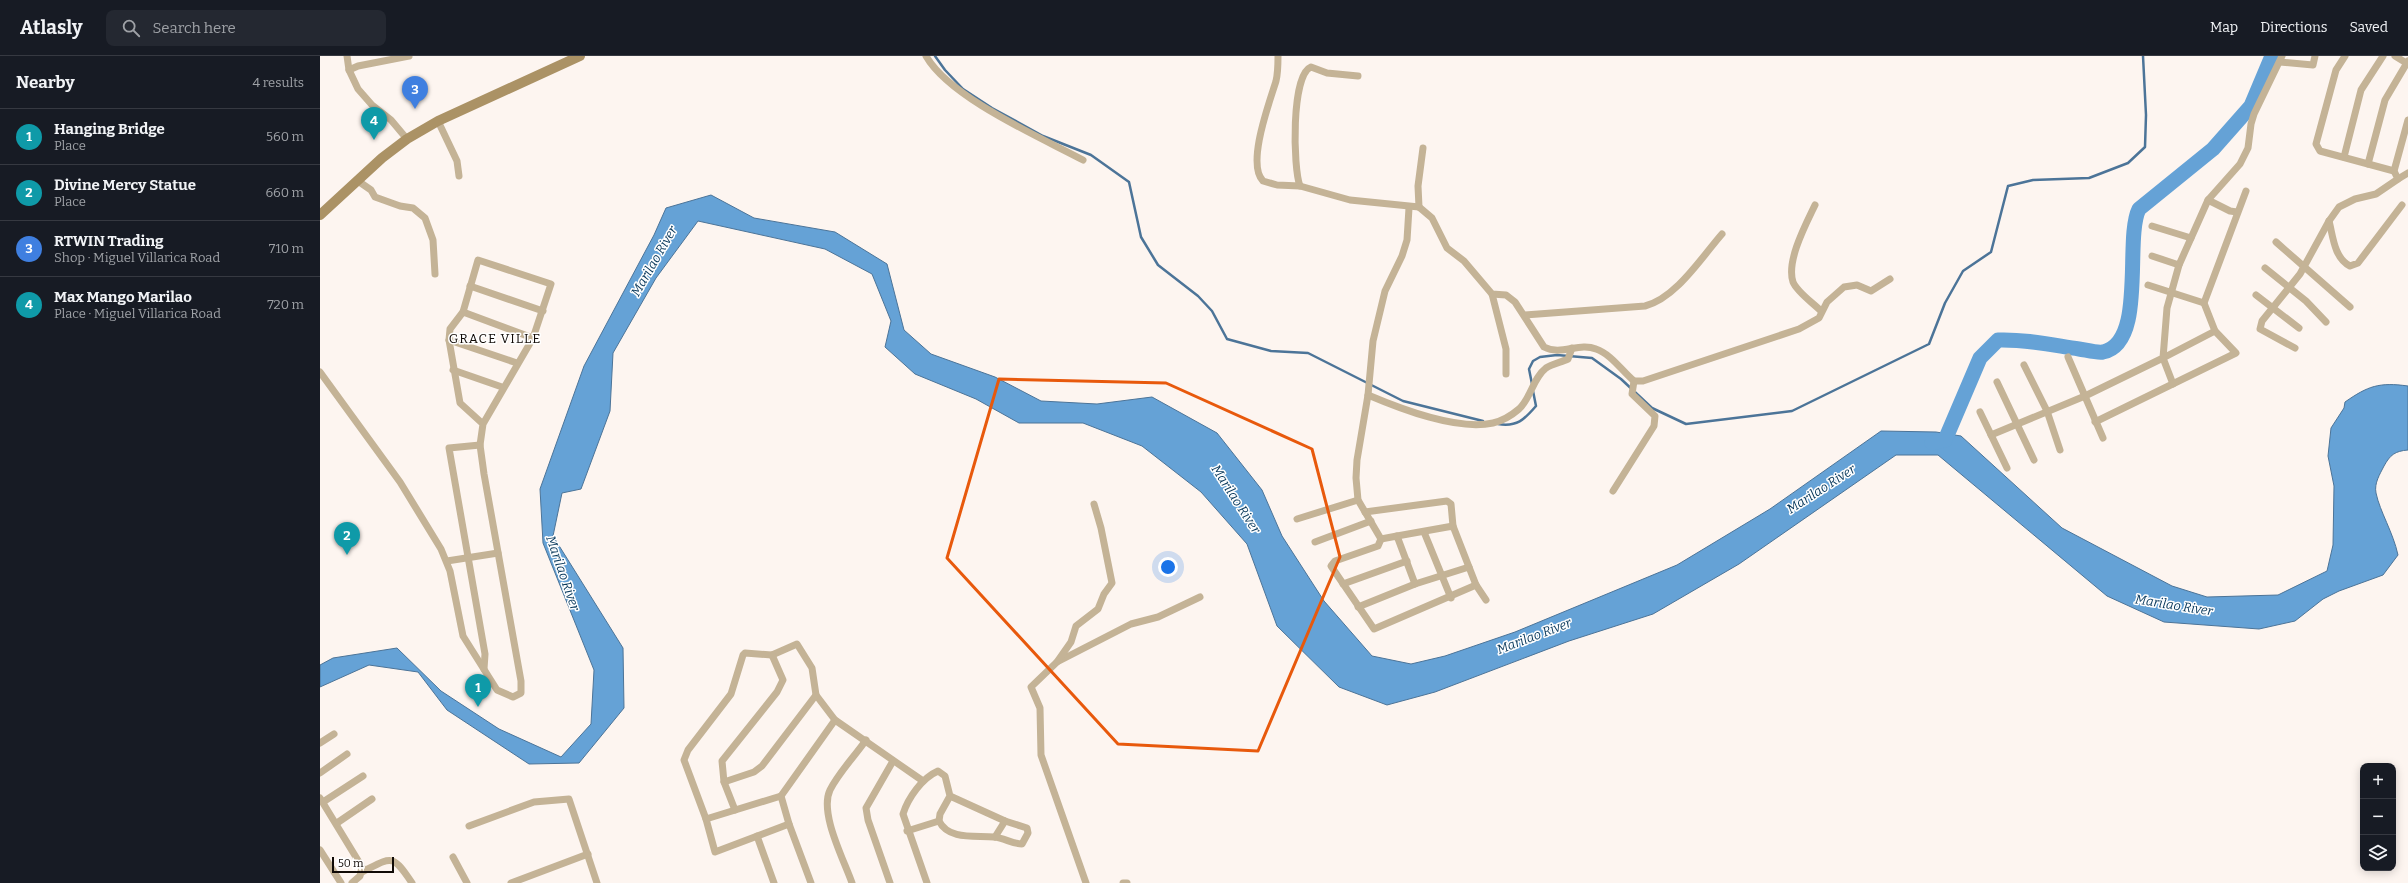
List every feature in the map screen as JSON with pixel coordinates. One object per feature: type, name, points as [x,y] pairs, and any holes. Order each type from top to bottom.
[{"type":"main road","points":[[321,213],[382,158],[407,139],[438,122],[580,56]]},
{"type":"street","points":[[347,56],[349,70],[358,89],[372,106],[391,120],[407,139]]},
{"type":"street","points":[[349,70],[358,66],[409,56]]},
{"type":"street","points":[[926,56],[942,77],[1001,118],[1083,160]]},
{"type":"street","points":[[1278,56],[1276,80],[1265,109],[1261,131],[1259,172],[1263,181],[1277,185],[1300,186],[1350,200],[1419,208],[1432,218],[1447,248],[1464,261],[1492,294],[1506,349],[1506,374]]},
{"type":"street","points":[[2173,384],[2163,358],[2167,308],[2179,265],[2208,200],[2240,164],[2248,148],[2252,119],[2281,59],[2313,65],[2315,56]]},
{"type":"street","points":[[2346,56],[2336,70],[2316,144],[2320,151],[2394,170]]},
{"type":"street","points":[[2344,157],[2361,90],[2383,56]]},
{"type":"street","points":[[2368,164],[2385,100],[2408,62],[2395,56]]},
{"type":"street","points":[[1300,186],[1295,168],[1296,103],[1305,72],[1311,67],[1327,73],[1358,76]]},
{"type":"street","points":[[2398,179],[2394,170],[2408,120]]},
{"type":"street","points":[[438,122],[457,161],[459,176]]},
{"type":"street","points":[[1419,208],[1418,186],[1423,148]]},
{"type":"street","points":[[2295,348],[2260,329],[2262,321],[2305,266],[2329,221],[2339,207],[2355,199],[2376,194],[2408,173]]},
{"type":"street","points":[[358,181],[371,190],[375,198],[400,206],[413,208],[425,218],[433,240],[435,274]]},
{"type":"street","points":[[2095,422],[2236,353],[2215,331],[2204,303],[2246,191]]},
{"type":"street","points":[[2208,200],[2230,211],[2237,212]]},
{"type":"street","points":[[1815,205],[1795,252],[1793,277],[1796,286],[1821,311]]},
{"type":"street","points":[[2329,221],[2338,254],[2344,263],[2350,266],[2358,263],[2402,205]]},
{"type":"street","points":[[1409,208],[1407,240],[1402,256],[1385,291],[1373,341],[1370,381],[1357,460],[1356,478],[1358,500],[1380,539],[1378,546],[1332,563],[1332,569],[1374,629],[1451,598],[1476,586]]},
{"type":"street","points":[[2152,226],[2191,238]]},
{"type":"street","points":[[1525,315],[1645,306],[1657,303],[1680,283],[1722,234]]},
{"type":"street","points":[[2276,242],[2350,307]]},
{"type":"street","points":[[2152,256],[2179,265]]},
{"type":"street","points":[[320,372],[400,482],[448,561],[463,636],[497,690],[513,697],[521,693],[521,681],[480,445],[483,424],[502,387],[533,338],[551,284],[478,260],[463,312],[450,330],[449,340],[453,370],[460,403],[483,424]]},
{"type":"street","points":[[2265,268],[2306,301],[2326,322]]},
{"type":"street","points":[[1492,294],[1506,296],[1515,302],[1525,315],[1544,348],[1551,351],[1585,346],[1597,349],[1604,353],[1634,381],[1643,381],[1799,330],[1820,318],[1821,311],[1827,302],[1844,287],[1857,285],[1871,291],[1890,279]]},
{"type":"street","points":[[2148,285],[2204,303]]},
{"type":"street","points":[[470,286],[543,311]]},
{"type":"street","points":[[2256,294],[2299,328]]},
{"type":"street","points":[[463,312],[533,338]]},
{"type":"street","points":[[1991,435],[2085,396],[2215,331]]},
{"type":"street","points":[[449,340],[517,363]]},
{"type":"street","points":[[1368,392],[1392,405],[1448,421],[1471,424],[1493,423],[1508,417],[1521,407],[1540,374],[1547,367],[1568,359],[1572,348]]},
{"type":"street","points":[[2068,357],[2103,438]]},
{"type":"street","points":[[2024,365],[2047,411],[2060,450]]},
{"type":"street","points":[[453,370],[502,387]]},
{"type":"street","points":[[1613,490],[1654,426],[1656,420],[1655,416],[1632,394],[1634,381]]},
{"type":"street","points":[[1997,382],[2018,423],[2034,460]]},
{"type":"street","points":[[1980,412],[2007,468]]},
{"type":"street","points":[[480,445],[450,448],[485,654],[484,670]]},
{"type":"street","points":[[1297,519],[1358,500]]},
{"type":"street","points":[[1365,512],[1447,501],[1451,504],[1453,526],[1476,586],[1486,600]]},
{"type":"street","points":[[1086,883],[1041,755],[1040,708],[1031,687],[1057,662],[1072,642],[1076,626],[1098,608],[1104,594],[1112,583],[1106,561],[1101,528],[1094,504]]},
{"type":"street","points":[[1315,542],[1371,522]]},
{"type":"street","points":[[1380,539],[1453,526]]},
{"type":"street","points":[[1424,532],[1451,598]]},
{"type":"street","points":[[1398,536],[1415,584]]},
{"type":"street","points":[[448,561],[498,553]]},
{"type":"street","points":[[1343,584],[1407,561]]},
{"type":"street","points":[[1358,607],[1415,584],[1469,567]]},
{"type":"street","points":[[1057,662],[1131,624],[1158,617],[1200,596]]},
{"type":"street","points":[[788,824],[715,852],[706,819],[685,768],[684,756],[731,694],[743,655],[746,653],[772,655],[797,644],[801,647],[812,668],[816,695],[836,720],[923,781]]},
{"type":"street","points":[[735,810],[724,782],[721,769],[724,756],[778,692],[783,680],[772,655]]},
{"type":"street","points":[[724,782],[754,772],[762,766],[816,695]]},
{"type":"street","points":[[706,819],[781,796],[836,720]]},
{"type":"street","points":[[320,743],[334,734]]},
{"type":"street","points":[[852,883],[828,819],[827,804],[830,790],[866,740]]},
{"type":"street","points":[[320,773],[347,754]]},
{"type":"street","points":[[890,883],[866,808],[893,761]]},
{"type":"street","points":[[927,883],[907,830],[903,814],[908,803],[923,781],[932,773],[938,771],[942,772],[945,776],[950,796],[940,814],[939,821]]},
{"type":"street","points":[[362,872],[360,863],[337,823],[321,800],[363,776]]},
{"type":"street","points":[[781,796],[788,824],[811,883]]},
{"type":"street","points":[[939,821],[945,827],[962,837],[996,837],[1022,844],[1028,830],[950,796]]},
{"type":"street","points":[[337,823],[372,799]]},
{"type":"street","points":[[469,826],[534,802],[569,799],[597,883]]},
{"type":"street","points":[[907,830],[939,821]]},
{"type":"street","points":[[996,837],[1005,821]]},
{"type":"street","points":[[757,836],[774,883]]},
{"type":"street","points":[[320,850],[341,883]]},
{"type":"street","points":[[511,883],[588,854]]},
{"type":"street","points":[[453,858],[467,883]]},
{"type":"street","points":[[352,883],[360,876],[362,872],[385,860],[394,861],[412,883]]},
{"type":"highlighted area","points":[[999,379],[1166,383],[1312,449],[1340,557],[1258,751],[1118,744],[947,558]]},
{"type":"water","name":"Marilao River","points":[[711,195],[754,218],[835,232],[887,264],[904,330],[931,354],[995,377],[1041,401],[1097,404],[1152,397],[1217,433],[1262,490],[1282,536],[1324,601],[1372,656],[1411,664],[1445,656],[1515,632],[1677,565],[1770,509],[1881,431],[1936,432],[1961,436],[2062,528],[2172,586],[2207,597],[2278,595],[2327,571],[2333,545],[2334,486],[2328,456],[2331,428],[2344,408],[2345,402],[2360,392],[2374,386],[2408,386],[2408,450],[2393,454],[2388,459],[2376,486],[2376,493],[2380,507],[2393,538],[2398,555],[2383,575],[2339,591],[2323,599],[2295,621],[2259,629],[2164,622],[2107,596],[1938,455],[1896,455],[1739,564],[1653,614],[1569,641],[1435,692],[1387,705],[1339,687],[1277,626],[1247,544],[1201,492],[1142,446],[1083,423],[1019,423],[976,399],[915,374],[885,347],[891,321],[872,274],[825,249],[698,221],[656,278],[613,353],[610,411],[581,489],[562,493],[553,536],[623,648],[624,708],[579,763],[529,764],[447,710],[418,672],[369,665],[320,687],[320,665],[333,658],[397,648],[441,691],[499,729],[561,757],[591,724],[594,670],[543,543],[540,489],[584,366],[654,235],[666,208]]},
{"type":"waterway","points":[[935,56],[945,70],[963,89],[992,108],[1043,136],[1091,155],[1129,182],[1141,237],[1158,265],[1198,296],[1212,311],[1227,339],[1271,351],[1308,353],[1403,401],[1483,421]]},
{"type":"waterway","points":[[1532,384],[1529,369],[1533,361],[1540,357],[1557,355],[1592,358],[1621,379],[1652,408],[1686,424],[1792,411],[1929,344],[1945,303],[1963,271],[1991,252],[2008,186],[2033,180],[2089,178],[2128,163],[2145,147],[2146,115],[2143,56]]},
{"type":"waterway","points":[[1932,443],[1945,440],[1980,358],[1998,340],[2028,341],[2098,352],[2103,352],[2117,345],[2125,330],[2130,311],[2133,243],[2135,223],[2139,209],[2213,149],[2251,106],[2272,56]]},
{"type":"waterway","points":[[1498,424],[1505,425],[1524,419],[1536,406],[1533,391]]},
{"type":"place","name":"RTWIN Trading","points":[[415,109]]},
{"type":"place","name":"Max Mango Marilao","points":[[374,140]]},
{"type":"place","name":"Divine Mercy Statue","points":[[347,555]]},
{"type":"place","name":"Hanging Bridge","points":[[478,707]]},
{"type":"district","name":"GRACE VILLE","points":[[495,338]]}]
